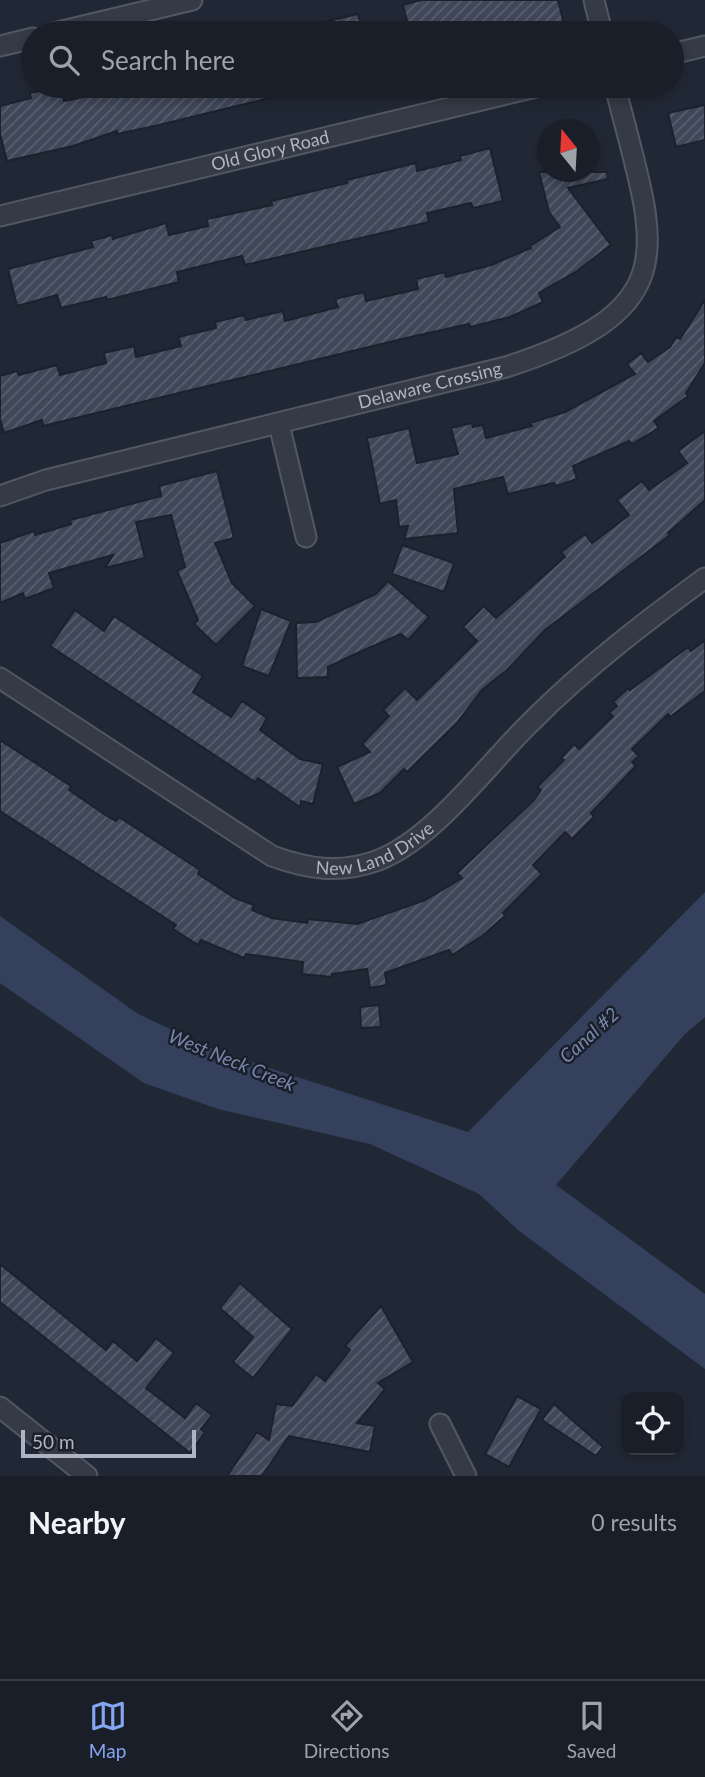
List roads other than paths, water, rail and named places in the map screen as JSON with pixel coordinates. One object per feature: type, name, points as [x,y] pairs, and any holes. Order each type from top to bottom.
[{"type":"street","points":[[104,21],[192,0]]},
{"type":"street","points":[[594,0],[599,21]]},
{"type":"street","points":[[0,46],[21,41]]},
{"type":"street","points":[[684,51],[705,46]]},
{"type":"street","name":"Old Glory Road","points":[[0,216],[490,98]]},
{"type":"street","name":"Delaware Crossing","points":[[0,496],[46,480],[539,357],[579,338],[616,314],[631,298],[644,273],[650,251],[649,224],[618,98]]},
{"type":"street","points":[[279,424],[306,537]]},
{"type":"street","name":"New Land Drive","points":[[0,678],[272,856],[303,867],[350,868],[391,854],[427,828],[532,720],[591,666],[705,578]]},
{"type":"street","points":[[0,1407],[88,1476]]},
{"type":"street","points":[[440,1424],[466,1476]]},
{"type":"water","points":[[705,892],[705,1017],[684,1035],[556,1185],[705,1294],[705,1369],[518,1230],[479,1194],[370,1144],[218,1109],[144,1083],[0,983],[0,916],[138,1014],[217,1051],[468,1132]]},
{"type":"water label","name":"Canal #2","points":[[589,1035]]},
{"type":"water label","name":"West Neck Creek","points":[[232,1060]]}]
